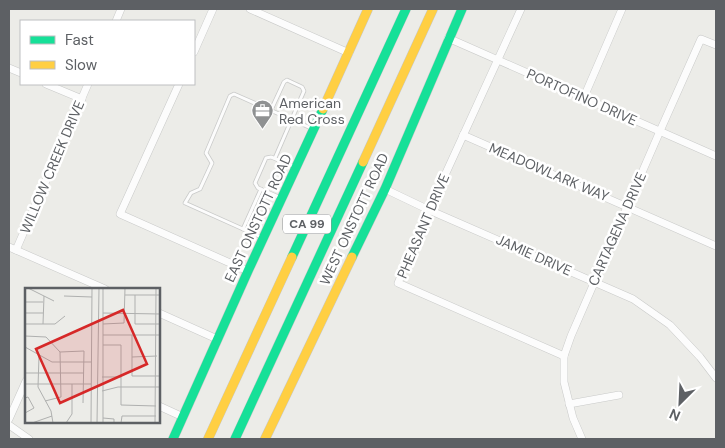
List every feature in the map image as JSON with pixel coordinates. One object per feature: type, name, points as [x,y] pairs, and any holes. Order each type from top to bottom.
[{"type":"main road","name":"EAST ONSTOTT ROAD","points":[[173,439],[368,9]]},
{"type":"main road","name":"CA 99","points":[[208,439],[406,9]]},
{"type":"main road","name":"CA 99","points":[[235,439],[433,9]]},
{"type":"main road","name":"WEST ONSTOTT ROAD","points":[[265,439],[385,189],[462,9]]},
{"type":"street","points":[[195,50],[214,9]]},
{"type":"street","points":[[250,9],[349,53]]},
{"type":"street","name":"PHEASANT DRIVE","points":[[521,9],[429,210],[398,283],[564,356]]},
{"type":"street","points":[[584,97],[622,9]]},
{"type":"street","name":"PORTOFINO DRIVE","points":[[448,38],[716,156]]},
{"type":"street","name":"CARTAGENA DRIVE","points":[[582,439],[568,404],[564,382],[564,356],[594,282],[701,39],[716,45]]},
{"type":"street","points":[[48,85],[82,99]]},
{"type":"street","name":"WILLOW CREEK DRIVE","points":[[16,250],[88,85]]},
{"type":"street","points":[[179,85],[120,214],[248,270]]},
{"type":"street","name":"MEADOWLARK WAY","points":[[463,135],[716,246]]},
{"type":"street","name":"JAMIE DRIVE","points":[[385,189],[633,299],[670,325],[700,357],[716,378]]},
{"type":"street","points":[[9,246],[103,288]]},
{"type":"street","points":[[160,313],[218,339]]},
{"type":"street","points":[[9,419],[25,383]]},
{"type":"street","points":[[568,404],[619,395]]},
{"type":"street","points":[[160,406],[183,417]]},
{"type":"street","points":[[9,425],[29,439]]},
{"type":"lane","points":[[271,110],[284,82],[287,80],[302,87],[304,91],[275,158]]},
{"type":"lane","points":[[263,238],[185,203],[191,193],[200,189],[212,163],[206,153],[230,96],[234,94],[314,129]]},
{"type":"lane","points":[[282,198],[258,188],[255,183],[266,158],[275,158],[296,168]]},
{"type":"lane","points":[[243,229],[261,189]]},
{"type":"traffic: fast","points":[[292,257],[406,9]]},
{"type":"traffic: fast","points":[[352,257],[385,189],[462,9]]},
{"type":"traffic: fast","points":[[173,439],[323,109]]},
{"type":"traffic: fast","points":[[235,439],[363,162]]},
{"type":"traffic: slow","points":[[323,109],[368,9]]},
{"type":"traffic: slow","points":[[363,162],[433,9]]},
{"type":"traffic: slow","points":[[208,439],[292,257]]},
{"type":"traffic: slow","points":[[265,439],[352,257]]},
{"type":"place","name":"American Red Cross","points":[[263,130]]}]
